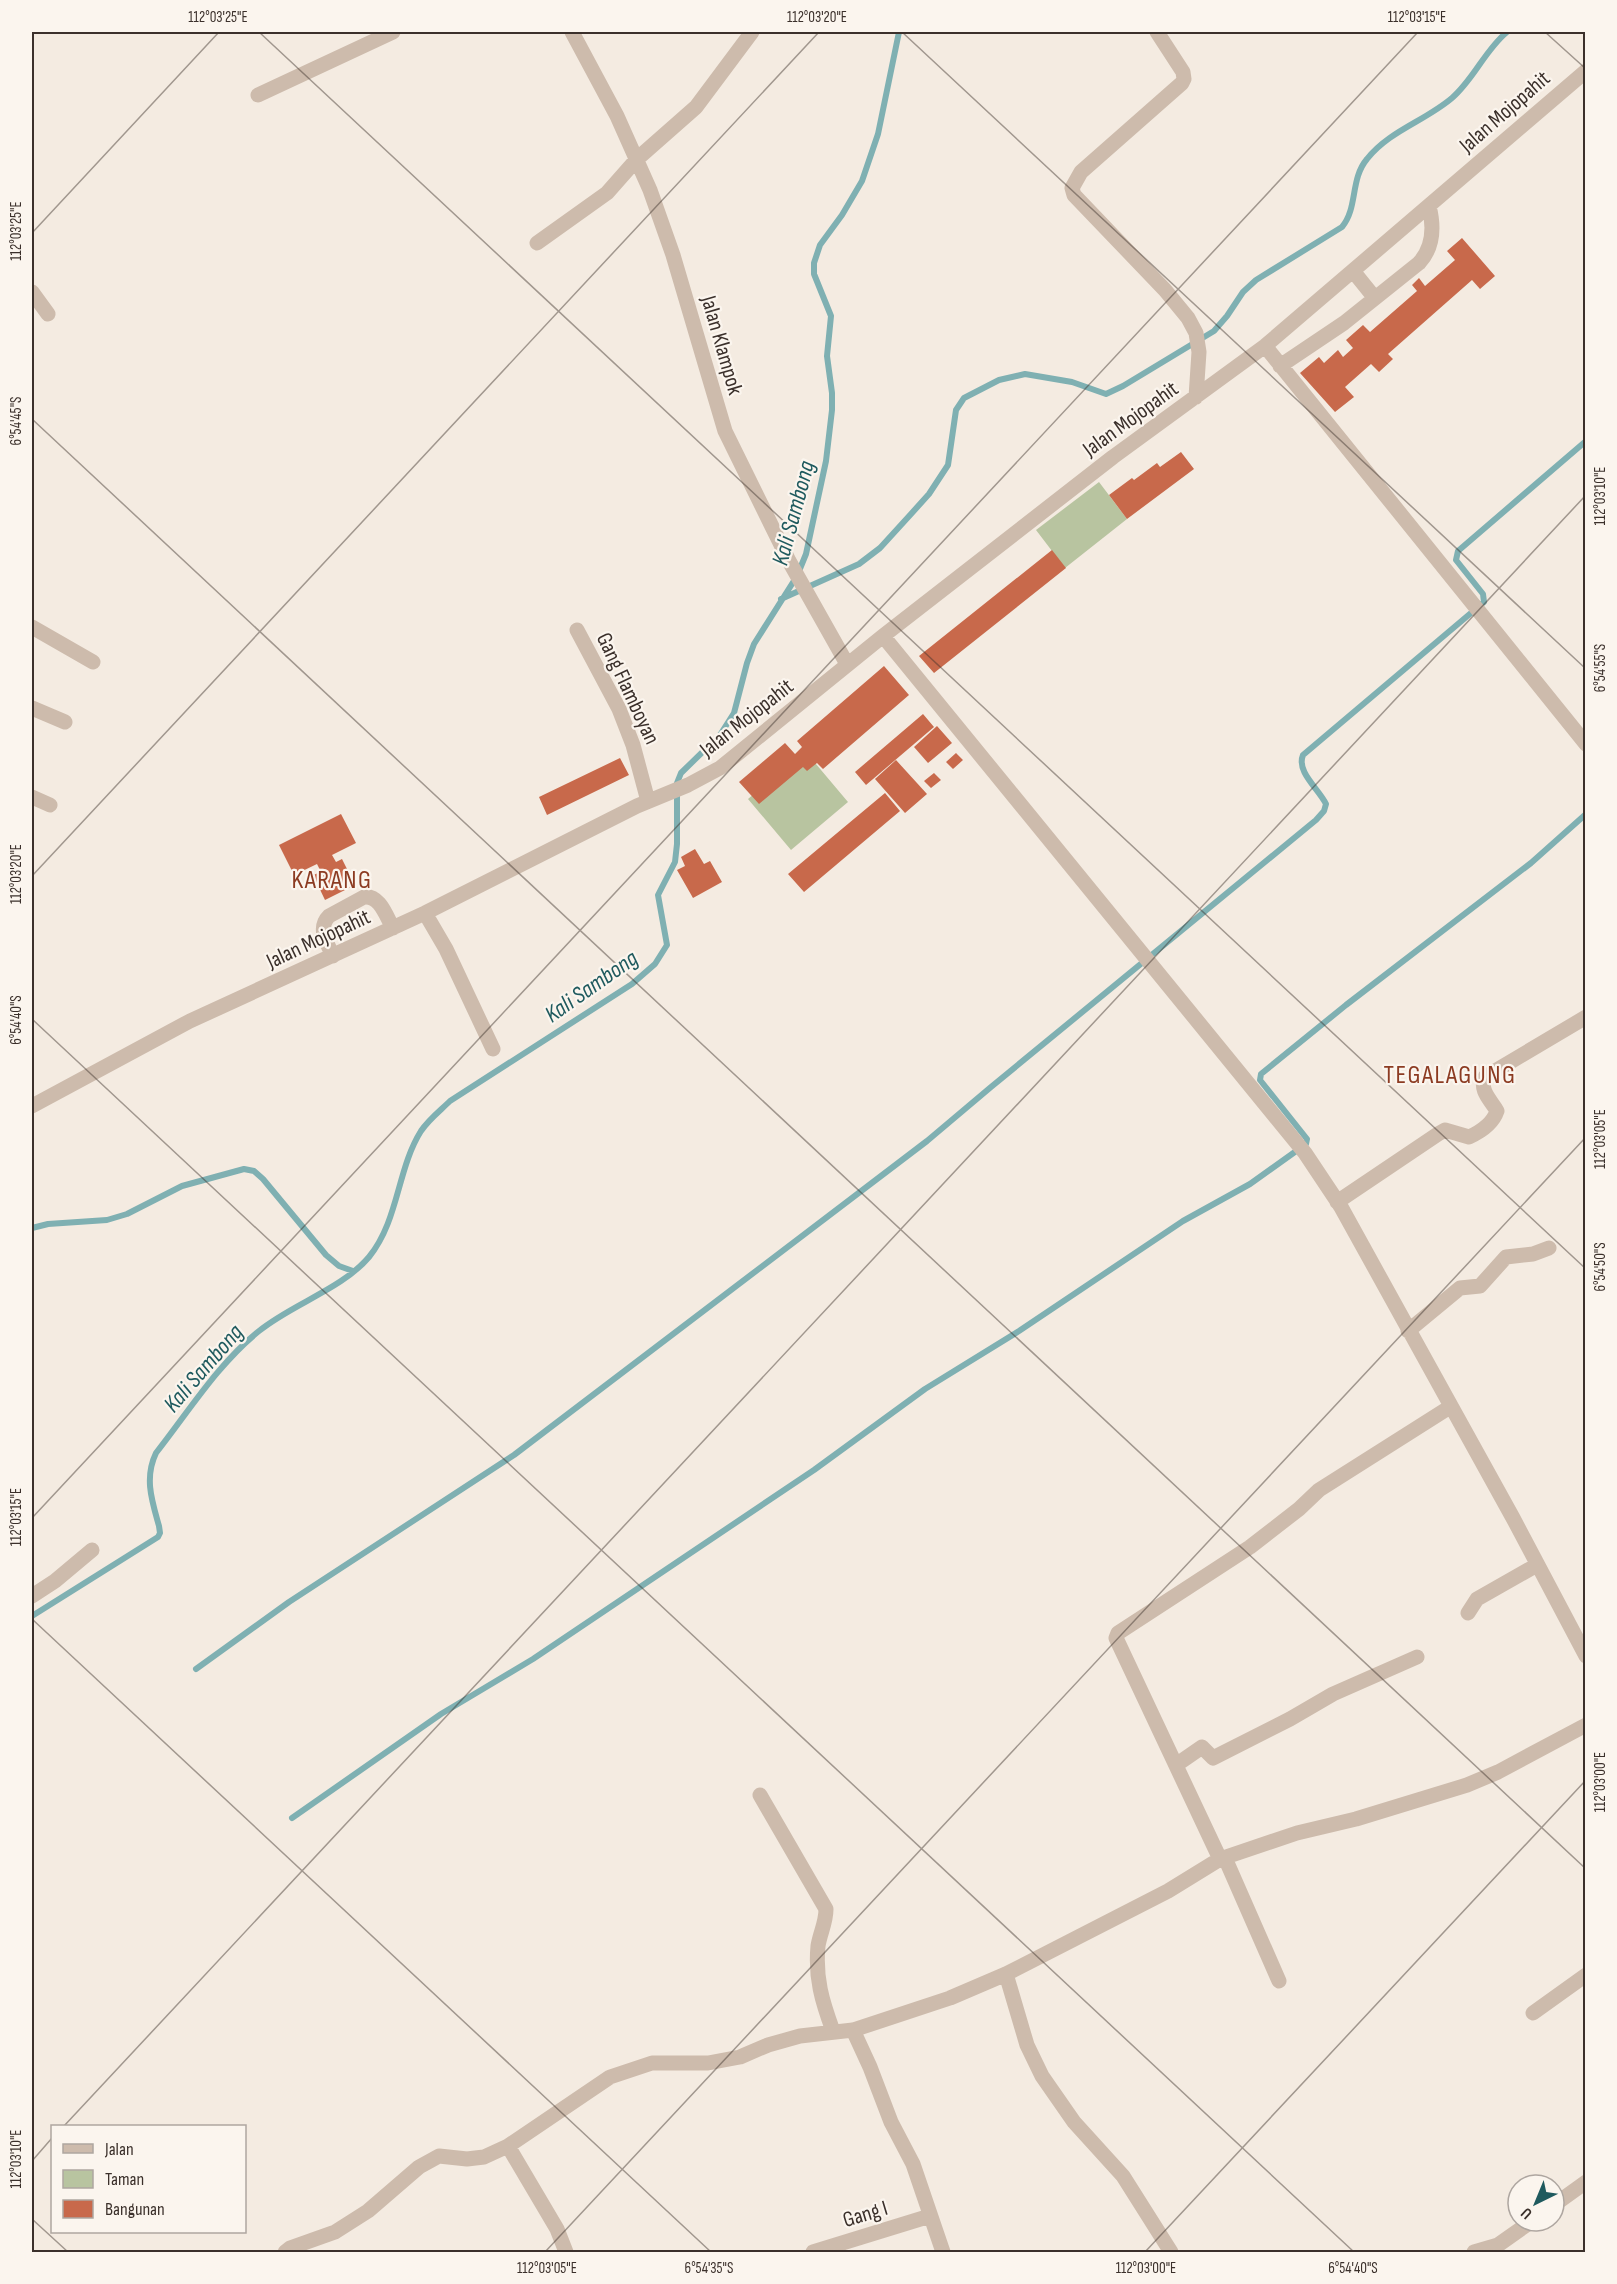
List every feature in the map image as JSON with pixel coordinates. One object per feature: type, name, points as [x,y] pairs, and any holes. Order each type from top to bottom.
[{"type":"street","points":[[258,95],[393,32]]},
{"type":"street","name":"Jalan Klampok","points":[[572,32],[637,159],[673,255],[725,431],[789,561],[847,664]]},
{"type":"street","points":[[537,243],[607,193],[637,159],[696,107],[752,32]]},
{"type":"street","points":[[1157,32],[1183,72],[1182,83],[1081,172],[1072,188],[1074,195],[1165,290],[1188,318],[1196,333],[1200,352],[1196,397]]},
{"type":"street","name":"Jalan Mojopahit","points":[[32,1106],[190,1022],[426,913],[653,799],[688,785],[728,763],[882,636],[1103,464],[1264,346],[1586,71]]},
{"type":"street","points":[[1280,366],[1344,323],[1419,263],[1425,256],[1433,229],[1429,206]]},
{"type":"street","points":[[1353,271],[1374,297]]},
{"type":"street","points":[[32,292],[48,314]]},
{"type":"street","points":[[1287,327],[1304,348]]},
{"type":"street","points":[[1264,346],[1586,744]]},
{"type":"street","points":[[32,627],[93,662]]},
{"type":"street","name":"Gang Flamboyan","points":[[577,630],[619,709],[653,799]]},
{"type":"street","points":[[882,636],[1305,1153],[1337,1202],[1586,1656]]},
{"type":"street","points":[[32,708],[65,722]]},
{"type":"street","points":[[32,797],[50,805]]},
{"type":"street","points":[[333,956],[323,932],[324,921],[364,897],[370,896],[375,899],[393,928]]},
{"type":"street","points":[[426,913],[446,949],[493,1048]]},
{"type":"street","points":[[1337,1202],[1445,1130],[1469,1137],[1481,1131],[1494,1120],[1497,1111],[1484,1090],[1485,1077],[1586,1017]]},
{"type":"street","points":[[1408,1331],[1456,1291],[1465,1287],[1480,1286],[1506,1257],[1533,1254],[1549,1248]]},
{"type":"street","points":[[1280,1981],[1116,1638],[1118,1633],[1250,1546],[1299,1509],[1319,1490],[1450,1407]]},
{"type":"street","points":[[32,1596],[56,1581],[92,1550]]},
{"type":"street","points":[[1468,1612],[1477,1599],[1537,1564]]},
{"type":"street","points":[[1176,1765],[1202,1747],[1213,1758],[1290,1719],[1333,1694],[1417,1657]]},
{"type":"street","points":[[285,2253],[290,2248],[335,2232],[368,2211],[419,2167],[440,2156],[467,2159],[483,2157],[508,2146],[610,2077],[652,2064],[708,2063],[740,2057],[768,2045],[800,2036],[854,2030],[950,1998],[1006,1974],[1168,1891],[1222,1858],[1297,1833],[1356,1819],[1467,1785],[1498,1772],[1586,1725]]},
{"type":"street","points":[[760,1795],[826,1909],[826,1922],[819,1943],[817,1964],[820,1995],[833,2031]]},
{"type":"street","points":[[1006,1974],[1027,2045],[1042,2076],[1074,2122],[1123,2176],[1171,2253]]},
{"type":"street","points":[[1533,2013],[1586,1975]]},
{"type":"street","points":[[854,2030],[891,2122],[913,2164],[943,2253]]},
{"type":"street","points":[[508,2146],[557,2229],[566,2253]]},
{"type":"street","points":[[1566,2196],[1586,2182]]},
{"type":"street","name":"Gang I","points":[[813,2253],[930,2216]]},
{"type":"street","points":[[1474,2253],[1498,2244],[1514,2233]]},
{"type":"green space","points":[[1099,482],[1127,519],[1065,568],[1036,530]]},
{"type":"green space","points":[[805,751],[848,802],[791,850],[748,799]]},
{"type":"building","points":[[1462,238],[1495,276],[1480,289],[1472,280],[1388,354],[1393,359],[1379,372],[1371,364],[1345,387],[1354,397],[1335,412],[1300,373],[1319,357],[1324,363],[1338,350],[1343,357],[1353,348],[1346,340],[1363,325],[1370,332],[1417,291],[1412,285],[1419,278],[1425,286],[1455,260],[1447,251]]},
{"type":"building","points":[[1181,452],[1194,469],[1127,519],[1109,495],[1157,463],[1160,467]]},
{"type":"building","points":[[1052,550],[1066,568],[934,673],[919,656]]},
{"type":"building","points":[[884,666],[909,695],[823,769],[817,763],[807,771],[803,767],[759,804],[739,782],[785,743],[795,754],[802,747],[797,741]]},
{"type":"building","points":[[923,714],[934,727],[866,785],[855,772]]},
{"type":"building","points":[[937,726],[952,743],[928,763],[914,747]]},
{"type":"building","points":[[956,753],[963,760],[953,769],[946,762]]},
{"type":"building","points":[[620,758],[629,775],[547,815],[539,797]]},
{"type":"building","points":[[896,760],[927,794],[905,813],[875,779]]},
{"type":"building","points":[[934,773],[941,780],[931,788],[924,781]]},
{"type":"building","points":[[885,793],[900,811],[804,892],[788,874]]},
{"type":"building","points":[[341,814],[356,843],[332,855],[336,862],[342,859],[355,885],[325,900],[313,875],[321,872],[317,864],[294,875],[279,845]]},
{"type":"building","points":[[695,849],[704,864],[710,861],[722,882],[693,898],[677,870],[685,866],[681,857]]},
{"type":"waterway","name":"Kali Sambong","points":[[32,1616],[158,1537],[160,1533],[150,1480],[150,1471],[156,1453],[204,1389],[244,1344],[272,1321],[345,1278],[369,1257],[386,1227],[413,1146],[431,1119],[450,1101],[632,984],[655,964],[667,945],[658,895],[675,862],[677,783],[681,773],[720,735],[734,713],[754,644],[797,576],[806,554],[826,461],[832,410],[827,356],[831,316],[814,274],[814,263],[820,245],[842,215],[862,181],[878,134],[899,32]]},
{"type":"waterway","points":[[781,599],[859,564],[880,548],[911,514],[929,494],[948,465],[956,410],[964,398],[999,380],[1025,374],[1072,382],[1106,394],[1214,331],[1243,292],[1256,280],[1342,227],[1350,211],[1358,175],[1367,159],[1396,133],[1452,98],[1467,82],[1492,47],[1507,32]]},
{"type":"waterway","points":[[196,1669],[289,1602],[514,1455],[927,1141],[1316,820],[1324,811],[1326,804],[1305,774],[1303,755],[1484,602],[1483,594],[1456,560],[1458,551],[1586,441]]},
{"type":"waterway","points":[[292,1818],[441,1714],[533,1659],[814,1470],[925,1389],[1019,1331],[1183,1221],[1250,1184],[1306,1144],[1307,1139],[1260,1080],[1261,1074],[1346,1005],[1531,863],[1586,814]]},
{"type":"waterway","points":[[32,1228],[48,1224],[107,1220],[127,1214],[182,1186],[244,1169],[254,1171],[263,1179],[326,1255],[339,1266],[353,1271]]},
{"type":"district","name":"KARANG","points":[[332,879]]},
{"type":"district","name":"TEGALAGUNG","points":[[1450,1074]]}]
